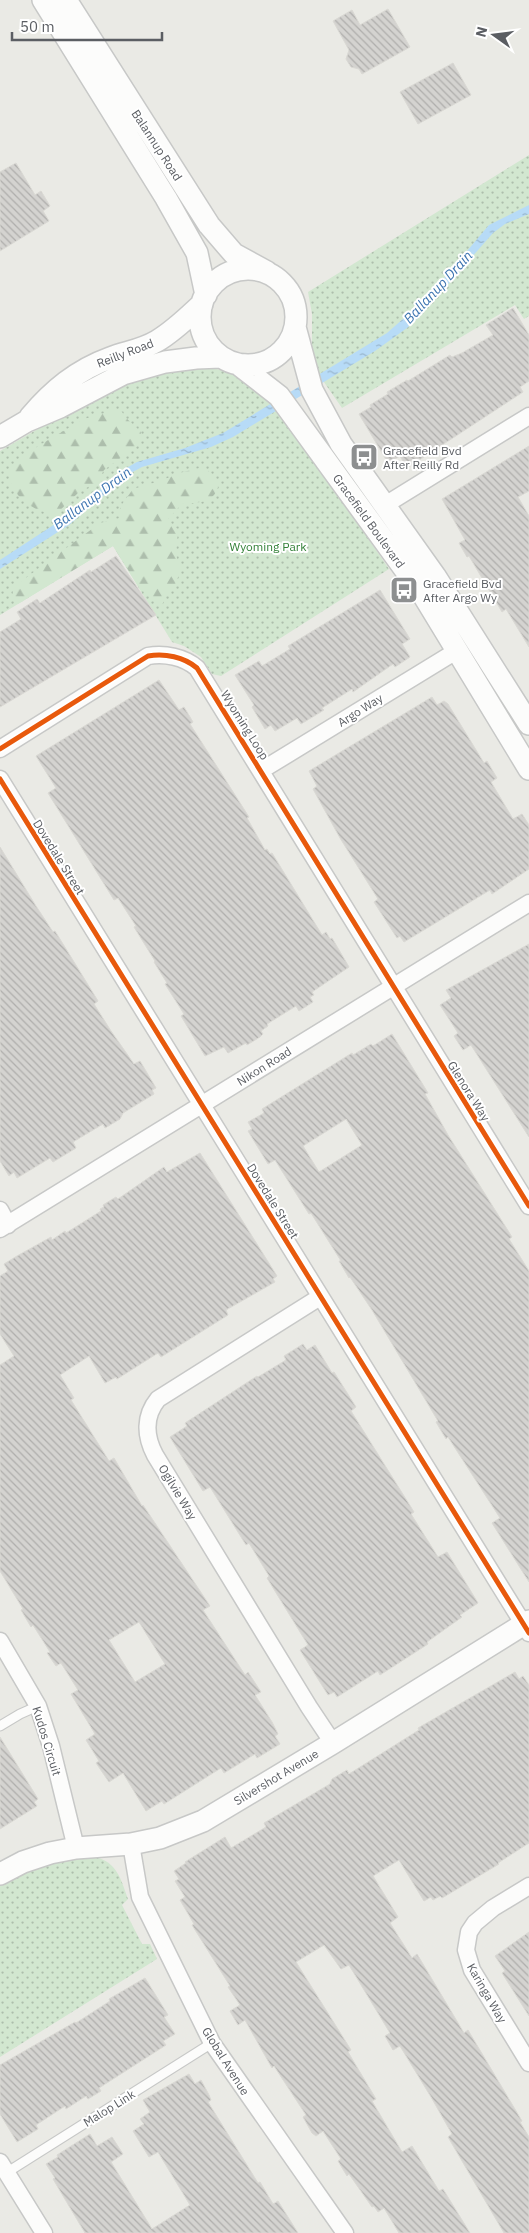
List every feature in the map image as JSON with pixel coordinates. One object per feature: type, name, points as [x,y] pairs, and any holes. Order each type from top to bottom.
[{"type":"street","name":"Balannup Road","points":[[43,0],[166,198],[197,253],[204,299]]},
{"type":"street","name":"Balannup Road","points":[[66,0],[209,225],[234,254],[267,272]]},
{"type":"street","points":[[240,269],[255,269],[267,272],[282,282],[290,294],[296,307],[295,328],[284,349],[274,358],[261,364],[247,366],[230,360],[211,347],[204,335],[200,322],[204,299],[214,282],[226,274],[240,269]]},
{"type":"street","name":"Reilly Road","points":[[27,421],[55,389],[80,371],[100,362],[144,348],[158,340],[204,299]]},
{"type":"street","name":"Gracefield Boulevard","points":[[295,328],[306,373],[316,401],[341,444],[435,576],[529,724]]},
{"type":"street","name":"Reilly Road","points":[[0,437],[27,421],[60,407],[106,382],[144,367],[196,358],[230,360]]},
{"type":"street","name":"Gracefield Boulevard","points":[[230,360],[279,396],[422,593],[529,769]]},
{"type":"street","points":[[385,505],[529,416]]},
{"type":"street","name":"Argo Way","points":[[262,770],[458,650]]},
{"type":"street","name":"Wyoming Loop","points":[[0,749],[142,660],[153,655],[167,655],[186,660],[201,673],[262,770],[392,987]]},
{"type":"street","name":"Dovedale Street","points":[[0,779],[201,1105],[527,1626]]},
{"type":"street","name":"Nikon Road","points":[[4,1227],[529,903]]},
{"type":"street","name":"Glenora Way","points":[[392,987],[529,1206]]},
{"type":"street","points":[[0,1210],[4,1227]]},
{"type":"street","name":"Ogilvie Way","points":[[320,1296],[158,1399],[149,1418],[147,1437],[160,1463],[333,1743]]},
{"type":"street","name":"Silvershot Avenue","points":[[0,1874],[23,1862],[50,1853],[76,1848],[132,1844],[160,1838],[203,1821],[527,1626]]},
{"type":"street","name":"Kudos Circuit","points":[[0,1641],[38,1706],[51,1746],[76,1848]]},
{"type":"street","name":"Global Avenue","points":[[132,1844],[140,1897],[212,2043],[345,2233]]},
{"type":"street","name":"Karinga Way","points":[[529,1886],[494,1908],[475,1924],[469,1932],[466,1950],[472,1970],[529,2063]]},
{"type":"street","points":[[3,2167],[44,2233]]},
{"type":"lane","points":[[0,1726],[38,1706]]},
{"type":"lane","name":"Malop Link","points":[[3,2167],[212,2043]]},
{"type":"green space","points":[[529,155],[529,316],[524,319],[515,305],[342,408],[319,375],[312,352],[312,314],[308,292]]},
{"type":"green space","name":"Wyoming Park","points":[[207,368],[232,371],[256,383],[293,428],[389,569],[221,676],[212,674],[201,657],[184,646],[172,642],[113,546],[0,615],[0,451],[110,387],[165,372]]},
{"type":"green space","points":[[115,410],[122,412],[141,432],[140,444],[104,470],[98,481],[78,493],[55,515],[30,506],[18,495],[13,488],[8,470],[38,446],[84,419]]},
{"type":"green space","points":[[204,467],[214,476],[218,487],[216,493],[213,497],[204,501],[182,504],[168,519],[178,529],[176,554],[180,571],[176,583],[167,594],[162,605],[137,584],[113,546],[18,604],[14,600],[15,586],[100,523],[120,518],[120,507],[133,489],[179,473]]},
{"type":"green space","points":[[95,1857],[108,1863],[117,1872],[128,1899],[122,1905],[142,1944],[150,1944],[157,1959],[0,2057],[0,1886],[46,1865]]},
{"type":"water","name":"Ballanup Drain","points":[[529,205],[529,214],[505,224],[493,233],[420,316],[375,351],[233,437],[211,447],[142,467],[129,474],[69,525],[0,569],[0,560],[81,507],[121,471],[137,462],[185,448],[223,433],[387,333],[429,296],[489,225]]},
{"type":"building","points":[[388,9],[410,47],[362,74],[359,69],[351,67],[346,59],[349,50],[333,21],[352,10],[360,25]]},
{"type":"building","points":[[453,63],[471,95],[418,124],[400,92]]},
{"type":"building","points":[[16,163],[35,195],[41,191],[50,206],[43,211],[49,221],[0,251],[0,172]]},
{"type":"building","points":[[513,308],[529,335],[529,381],[520,387],[523,392],[407,468],[400,456],[388,463],[359,414],[388,394],[387,392],[407,380],[450,355],[452,357],[462,353],[493,335],[486,325]]},
{"type":"building","points":[[529,446],[529,491],[518,497],[529,516],[529,647],[506,609],[502,612],[469,556],[467,557],[459,543],[465,540],[442,499]]},
{"type":"building","points":[[116,556],[156,615],[0,707],[0,632],[21,619],[17,612],[37,599],[40,603],[90,570],[91,572]]},
{"type":"building","points":[[380,590],[410,639],[402,644],[410,657],[395,667],[393,664],[353,692],[352,689],[301,724],[297,718],[275,731],[271,725],[265,729],[252,707],[254,705],[235,675],[259,661],[262,666],[290,649],[288,646]]},
{"type":"building","points":[[159,680],[179,710],[184,707],[193,722],[190,724],[249,817],[247,818],[265,850],[267,849],[270,854],[272,853],[322,935],[326,932],[330,939],[332,938],[349,967],[312,992],[314,995],[310,997],[313,1002],[299,1011],[296,1006],[267,1024],[268,1026],[261,1031],[263,1034],[260,1037],[228,1053],[224,1047],[205,1056],[181,1016],[184,1014],[165,984],[167,983],[134,927],[136,926],[118,898],[114,900],[48,793],[56,788],[36,756]]},
{"type":"building","points":[[432,697],[437,705],[444,701],[448,704],[484,763],[487,761],[497,778],[491,782],[513,819],[522,814],[529,825],[529,869],[492,894],[490,890],[404,942],[400,936],[397,938],[374,902],[378,899],[340,838],[313,789],[317,786],[309,771]]},
{"type":"building","points":[[0,847],[98,1001],[94,1004],[111,1031],[134,1064],[140,1061],[156,1088],[152,1090],[154,1094],[123,1113],[120,1119],[105,1128],[103,1124],[73,1142],[76,1148],[53,1162],[50,1158],[17,1178],[14,1172],[9,1176],[0,1161]]},
{"type":"building","points":[[529,944],[529,1137],[471,1045],[463,1050],[454,1036],[458,1033],[440,1005],[451,998],[446,990]]},
{"type":"building","points":[[392,1034],[428,1093],[425,1094],[448,1135],[512,1237],[509,1239],[529,1271],[529,1582],[492,1523],[500,1518],[448,1437],[446,1439],[436,1422],[438,1421],[372,1310],[349,1278],[339,1261],[341,1261],[311,1213],[309,1214],[275,1160],[268,1164],[248,1131],[252,1129],[248,1122],[264,1113],[262,1109],[352,1053],[353,1055],[371,1044],[373,1046]],"holes":[[[346,1119],[362,1145],[319,1172],[303,1146]]]},
{"type":"building","points":[[200,1153],[277,1276],[273,1279],[275,1282],[226,1310],[228,1315],[161,1357],[158,1353],[117,1379],[116,1377],[105,1383],[89,1356],[60,1375],[74,1398],[71,1400],[109,1461],[114,1458],[142,1506],[210,1606],[203,1610],[245,1675],[248,1672],[261,1692],[255,1695],[272,1722],[278,1734],[275,1736],[280,1744],[257,1758],[255,1754],[224,1773],[221,1768],[164,1804],[162,1801],[146,1811],[123,1773],[109,1782],[96,1763],[99,1761],[86,1740],[95,1734],[71,1694],[78,1690],[61,1663],[56,1666],[47,1653],[50,1652],[33,1625],[31,1627],[21,1610],[23,1609],[0,1571],[0,1365],[14,1356],[0,1334],[0,1276],[8,1271],[4,1264],[51,1237],[52,1240],[65,1231],[66,1233],[101,1211],[100,1209],[104,1207],[103,1205],[116,1197],[118,1199],[164,1167],[167,1172]],"holes":[[[139,1622],[165,1664],[135,1682],[109,1640]]]},
{"type":"building","points":[[303,1344],[307,1350],[315,1345],[332,1373],[334,1372],[356,1407],[351,1411],[414,1512],[411,1514],[438,1557],[447,1552],[478,1603],[427,1642],[428,1644],[380,1675],[378,1671],[337,1697],[334,1692],[328,1695],[300,1650],[308,1645],[267,1578],[269,1576],[249,1543],[246,1545],[210,1487],[203,1491],[170,1437],[187,1426],[185,1423],[257,1376],[286,1360],[284,1356]]},
{"type":"building","points":[[515,1672],[519,1679],[523,1676],[529,1685],[529,1843],[499,1864],[442,1898],[440,1896],[433,1900],[431,1897],[424,1901],[399,1860],[373,1876],[398,1917],[390,1923],[412,1958],[417,1954],[464,2033],[468,2030],[522,2121],[520,2122],[529,2137],[529,2233],[504,2233],[448,2137],[452,2134],[431,2097],[400,2046],[393,2050],[385,2036],[390,2033],[349,1965],[341,1969],[324,1945],[296,1962],[351,2050],[348,2052],[376,2099],[372,2101],[402,2152],[412,2146],[439,2191],[443,2189],[470,2233],[399,2233],[384,2208],[378,2212],[374,2206],[372,2207],[349,2174],[347,2176],[338,2161],[341,2159],[323,2131],[316,2136],[312,2133],[303,2117],[306,2115],[274,2066],[272,2068],[245,2020],[238,2025],[230,2011],[240,2005],[192,1925],[194,1924],[180,1900],[185,1897],[175,1881],[179,1879],[174,1871],[225,1837],[231,1848],[266,1827],[264,1823],[330,1784],[332,1779],[347,1770],[349,1774],[419,1730],[418,1728]]},
{"type":"building","points":[[0,1737],[38,1799],[34,1802],[37,1806],[0,1829]]},
{"type":"building","points":[[529,1932],[529,2016],[502,1973],[505,1971],[495,1956]]},
{"type":"building","points":[[145,1978],[168,2015],[164,2017],[175,2034],[163,2041],[166,2045],[99,2088],[101,2091],[88,2099],[86,2096],[66,2109],[65,2106],[36,2125],[38,2129],[17,2142],[0,2114],[0,2065],[76,2023],[110,2001],[109,1999]]},
{"type":"building","points":[[189,2074],[195,2084],[201,2080],[211,2100],[208,2102],[258,2183],[260,2182],[273,2204],[278,2201],[298,2233],[85,2233],[46,2164],[90,2134],[97,2146],[112,2137],[123,2154],[111,2162],[152,2229],[190,2205],[158,2152],[149,2157],[133,2131],[144,2124],[140,2119],[150,2112],[143,2100]]},
{"type":"cycle path","points":[[0,749],[148,656],[174,657],[186,661],[197,668],[529,1206]]},
{"type":"cycle path","points":[[0,779],[529,1633]]},
{"type":"place","name":"Gracefield Bvd After Reilly Rd","points":[[364,457]]},
{"type":"place","name":"Gracefield Bvd After Argo Wy","points":[[404,590]]}]
